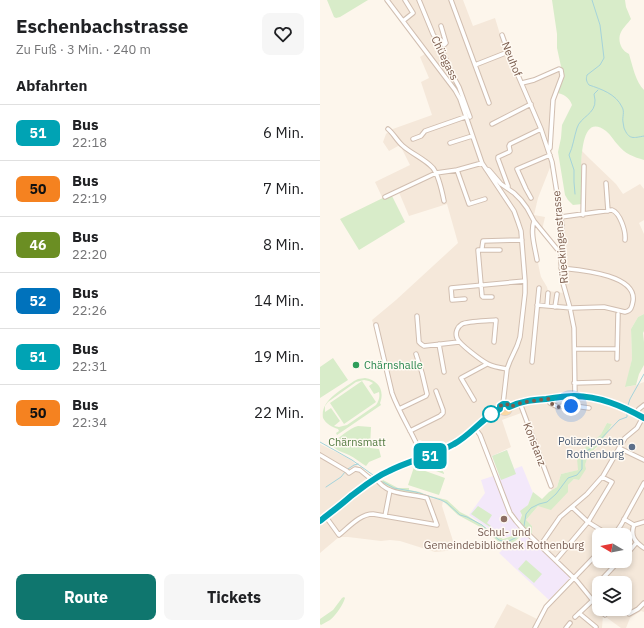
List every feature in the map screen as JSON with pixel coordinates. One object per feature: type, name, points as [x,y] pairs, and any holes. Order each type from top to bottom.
[{"type":"main road","points":[[509,407],[520,403],[575,396],[606,401],[618,405],[644,418]]},
{"type":"main road","points":[[320,521],[374,479],[391,469],[440,452],[456,444],[489,415],[500,409],[500,406],[507,404],[509,407]]},
{"type":"main road","points":[[500,409],[502,413],[506,413],[509,411],[509,407]]},
{"type":"street","points":[[387,0],[458,94],[468,117],[472,136],[482,163],[514,211],[518,222],[522,240],[525,281],[520,337],[506,369],[503,404]]},
{"type":"street","points":[[403,21],[413,13],[405,0]]},
{"type":"street","name":"Chüegass","points":[[419,0],[433,34],[459,88],[468,117]]},
{"type":"street","points":[[451,0],[489,102]]},
{"type":"street","points":[[437,41],[441,40],[444,45],[446,43],[440,26]]},
{"type":"street","name":"Neuhof","points":[[502,35],[522,83]]},
{"type":"street","points":[[475,65],[508,52]]},
{"type":"street","points":[[522,83],[534,80],[559,69],[561,70],[562,76],[553,100],[550,148],[548,150]]},
{"type":"street","points":[[448,80],[453,76]]},
{"type":"street","name":"Rüeckingenstrasse","points":[[522,83],[550,154],[555,178],[562,232],[561,268],[573,324],[575,349],[575,396]]},
{"type":"street","points":[[492,124],[531,104]]},
{"type":"street","points":[[414,138],[421,136],[425,131],[468,117]]},
{"type":"street","points":[[388,129],[402,145],[429,164],[436,173],[444,201]]},
{"type":"street","points":[[508,188],[498,157],[510,151],[510,144],[541,129]]},
{"type":"street","points":[[450,143],[472,136]]},
{"type":"street","points":[[531,198],[517,169],[550,154]]},
{"type":"street","points":[[384,197],[436,173],[457,170],[482,163]]},
{"type":"street","points":[[583,215],[584,166]]},
{"type":"street","points":[[485,169],[489,170],[501,184],[508,188],[521,200],[528,208],[534,221],[557,249],[561,251]]},
{"type":"street","points":[[457,170],[469,204],[485,199]]},
{"type":"street","points":[[606,183],[608,211]]},
{"type":"street","points":[[561,218],[614,211],[625,231],[625,240]]},
{"type":"street","points":[[534,221],[532,226],[536,260]]},
{"type":"street","points":[[482,248],[483,241],[522,240]]},
{"type":"street","points":[[492,297],[482,297],[478,250],[500,250]]},
{"type":"street","points":[[537,305],[570,308],[604,307],[622,311],[627,311],[632,307],[634,299],[631,290],[621,280],[603,274],[561,268]]},
{"type":"street","points":[[465,299],[452,300],[451,288],[525,281]]},
{"type":"street","points":[[532,362],[539,288]]},
{"type":"street","points":[[547,306],[548,293]]},
{"type":"street","points":[[555,307],[557,294]]},
{"type":"street","points":[[617,359],[618,314]]},
{"type":"street","points":[[417,316],[419,342],[424,346],[459,342]]},
{"type":"street","points":[[494,342],[496,320],[462,324],[456,331],[459,342],[487,364],[506,369]]},
{"type":"street","points":[[376,325],[392,393],[410,431],[419,447],[422,449],[425,457]]},
{"type":"street","points":[[439,344],[444,372]]},
{"type":"street","points":[[575,349],[617,349]]},
{"type":"street","points":[[399,409],[426,396],[427,394],[416,354]]},
{"type":"street","points":[[474,400],[462,378],[487,364]]},
{"type":"street","points":[[574,383],[609,382]]},
{"type":"street","points":[[410,431],[443,413],[436,391]]},
{"type":"street","points":[[549,399],[550,403],[558,407],[567,406],[589,408]]},
{"type":"street","name":"Konstanz","points":[[520,403],[552,486]]},
{"type":"street","points":[[636,414],[644,405]]},
{"type":"street","points":[[540,546],[560,518],[587,494],[602,477],[625,438],[637,428],[644,418]]},
{"type":"street","points":[[475,428],[480,435],[510,512],[540,546],[574,578],[592,601],[575,617]]},
{"type":"street","points":[[619,448],[644,460]]},
{"type":"street","points":[[320,455],[349,473],[355,469],[360,470],[390,490],[427,498],[437,525],[371,514],[365,515],[339,535],[326,516]]},
{"type":"street","points":[[556,560],[588,522],[612,482],[602,477]]},
{"type":"street","points":[[618,528],[644,483]]},
{"type":"street","points":[[386,516],[390,490]]},
{"type":"street","points":[[572,507],[588,522],[597,528]]},
{"type":"street","points":[[624,519],[634,525],[644,522]]},
{"type":"street","points":[[634,525],[632,534],[637,542],[644,548]]},
{"type":"street","points":[[632,548],[637,542]]},
{"type":"street","points":[[535,628],[546,607],[592,559]]},
{"type":"street","points":[[605,576],[612,568]]},
{"type":"street","points":[[632,612],[638,609],[644,602]]},
{"type":"street","points":[[579,613],[596,627]]},
{"type":"street","points":[[566,628],[570,623]]},
{"type":"shaded area","points":[[389,0],[463,0],[473,26],[495,18],[503,44],[525,98],[538,125],[551,165],[538,198],[534,215],[545,217],[542,230],[537,223],[533,225],[535,248],[540,273],[548,291],[564,293],[560,255],[559,218],[582,213],[582,151],[616,184],[623,194],[640,184],[644,189],[644,220],[639,223],[644,234],[644,314],[638,317],[631,329],[632,359],[626,387],[644,382],[644,612],[641,611],[630,618],[626,628],[621,628],[604,616],[632,616],[632,576],[592,576],[592,616],[603,616],[602,628],[494,628],[507,604],[539,620],[575,578],[532,535],[532,526],[526,520],[538,506],[568,485],[574,479],[579,480],[587,459],[590,459],[589,454],[596,449],[612,424],[607,423],[601,434],[592,444],[582,450],[579,470],[561,474],[557,487],[552,491],[521,413],[502,420],[511,447],[490,457],[480,432],[475,425],[460,438],[446,446],[427,451],[422,447],[424,444],[421,440],[418,440],[414,434],[398,403],[393,389],[389,389],[372,320],[458,243],[447,204],[409,216],[398,190],[382,197],[375,182],[410,165],[400,145],[389,151],[383,142],[386,134],[390,130],[432,115],[421,82],[429,78],[420,57],[428,52]]},
{"type":"shaded area","points":[[559,71],[561,75],[553,98],[549,147],[524,83]]},
{"type":"shaded area","points":[[320,444],[350,459],[388,492],[415,497],[439,499],[443,501],[442,506],[453,541],[452,549],[435,552],[400,541],[381,541],[339,537],[320,553]]},
{"type":"shaded area","points":[[507,450],[514,469],[522,466],[533,493],[528,505],[523,510],[519,523],[520,528],[511,536],[503,538],[469,515],[485,493],[481,480],[499,474],[492,456]]},
{"type":"shaded area","points":[[526,534],[570,577],[549,600],[499,553]]},
{"type":"green space","points":[[327,0],[368,0],[336,18],[334,17]]},
{"type":"green space","points":[[552,0],[625,0],[631,19],[621,32],[619,38],[620,45],[626,53],[629,54],[637,78],[644,90],[644,160],[624,151],[606,131],[596,126],[589,130],[584,139],[582,153],[582,204],[573,205],[565,195],[558,152],[562,125],[572,105],[566,96],[556,93],[562,71],[557,48],[557,34]]},
{"type":"green space","points":[[391,194],[405,222],[359,250],[340,219]]},
{"type":"green space","points":[[644,314],[644,365],[639,374],[636,385],[625,387],[632,359],[631,329],[638,317]]},
{"type":"green space","points":[[333,358],[348,380],[320,398],[320,367]]},
{"type":"green space","points":[[358,379],[370,379],[377,383],[382,394],[381,405],[337,435],[336,433],[339,431],[338,429],[329,425],[323,418],[325,406],[329,400],[333,396]],"holes":[[[364,380],[373,383],[369,386],[374,394],[379,392],[379,399],[376,405],[347,425],[339,427],[334,426],[340,421],[331,408],[325,412],[325,406],[328,402],[356,382]]]},
{"type":"green space","points":[[362,381],[376,402],[344,424],[330,403]]},
{"type":"green space","points":[[607,423],[612,424],[600,444],[589,454],[591,459],[587,459],[585,465],[586,469],[579,480],[574,479],[568,485],[568,492],[551,510],[538,506],[526,520],[532,526],[532,535],[519,523],[522,515],[520,511],[528,505],[533,492],[542,499],[557,487],[561,474],[578,470],[577,458],[582,450],[601,434]]},
{"type":"green space","name":"Chärnsmatt","points":[[358,426],[371,427],[370,448],[379,449],[381,457],[369,462],[366,466],[351,456],[337,450],[332,444],[348,431]]},
{"type":"green space","points":[[507,450],[516,474],[501,480],[492,456]]},
{"type":"green space","points":[[433,457],[444,473],[444,474],[415,463]]},
{"type":"green space","points":[[414,467],[445,478],[439,495],[408,485]]},
{"type":"green space","points":[[383,480],[398,488],[409,488],[409,490],[447,500],[460,512],[503,539],[512,536],[520,527],[526,532],[514,542],[503,546],[484,529],[458,515],[443,501],[419,495],[420,493],[415,494],[397,490],[381,482]]},
{"type":"green space","points":[[478,506],[492,515],[487,523],[491,526],[490,527],[471,514]]},
{"type":"green space","points":[[526,560],[542,574],[534,583],[518,569]]},
{"type":"green space","points":[[344,597],[344,601],[337,613],[330,620],[321,625],[320,619],[333,610]]},
{"type":"waterway","points":[[592,0],[600,25],[604,58],[600,65],[587,75],[586,79],[589,85],[612,95],[619,102],[623,111],[624,128],[628,135],[634,138],[644,136]]},
{"type":"waterway","points":[[575,194],[574,170],[569,155],[579,124],[593,109],[595,105],[594,94],[598,90]]},
{"type":"waterway","points":[[627,408],[630,399],[644,374]]},
{"type":"waterway","points":[[524,526],[526,514],[531,508],[547,502],[556,494],[568,478],[577,475],[582,469],[582,457],[585,452],[593,447],[619,420],[627,417],[627,411]]},
{"type":"waterway","points":[[320,442],[352,460],[373,475]]},
{"type":"waterway","points":[[348,469],[358,464]]},
{"type":"waterway","points":[[326,487],[341,477],[345,472]]},
{"type":"waterway","points":[[383,482],[394,488],[416,492],[441,500],[447,503],[460,515],[482,525],[499,540],[506,542],[517,537],[522,531]]},
{"type":"bus line","name":"51","points":[[320,521],[382,474],[403,464],[433,455],[459,442],[489,415],[500,409],[500,406],[503,404],[507,404],[509,407],[527,401],[566,396],[586,397],[610,402],[644,418]]},
{"type":"place","name":"Chärnshalle","points":[[356,365]]},
{"type":"place","name":"Polizeiposten Rothenburg","points":[[632,447]]},
{"type":"place","name":"Schul- und Gemeindebibliothek Rothenburg","points":[[504,519]]},
{"type":"route","points":[[491,414],[500,409],[500,406],[503,404],[509,405],[509,407],[524,402],[548,399],[550,403],[558,407],[571,406]]}]
